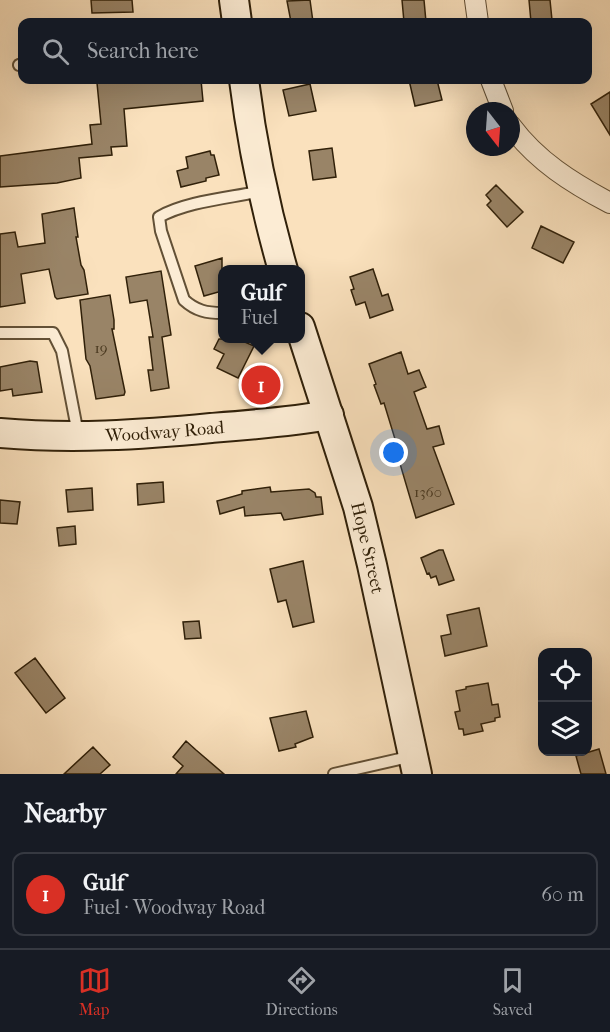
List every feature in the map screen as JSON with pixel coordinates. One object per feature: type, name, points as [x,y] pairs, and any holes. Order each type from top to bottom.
[{"type":"main road","points":[[234,0],[236,18]]},
{"type":"main road","points":[[244,84],[249,123],[263,191],[282,265]]},
{"type":"main road","name":"Hope Street","points":[[305,342],[349,477],[370,556],[415,765]]},
{"type":"main road","name":"Woodway Road","points":[[0,433],[79,437],[160,433],[282,422],[329,415]]},
{"type":"street","points":[[475,0],[477,18]]},
{"type":"street","points":[[493,84],[500,102]]},
{"type":"street","points":[[520,137],[534,153],[555,171],[610,203]]},
{"type":"lane","points":[[218,313],[206,313],[184,300],[161,231],[159,217],[188,206],[263,191]]},
{"type":"lane","points":[[0,333],[53,333],[62,351],[79,437]]},
{"type":"lane","points":[[334,774],[415,765]]},
{"type":"building","points":[[91,0],[132,0],[133,12],[92,13]]},
{"type":"building","points":[[310,0],[312,18],[290,18],[287,1]]},
{"type":"building","points":[[402,0],[424,0],[426,18],[404,18]]},
{"type":"building","points":[[529,0],[550,0],[552,18],[531,18]]},
{"type":"building","points":[[97,84],[201,84],[203,101],[124,109],[127,146],[111,147],[112,155],[79,158],[81,178],[57,183],[0,187],[0,156],[92,144],[90,125],[101,124]]},
{"type":"building","points":[[310,84],[316,111],[289,116],[283,90]]},
{"type":"building","points":[[410,84],[438,84],[442,100],[415,106]]},
{"type":"building","points":[[610,92],[610,135],[591,104]]},
{"type":"building","points":[[332,148],[336,177],[313,180],[309,151]]},
{"type":"building","points":[[210,151],[211,155],[214,155],[219,175],[206,178],[206,181],[181,187],[177,171],[188,168],[186,157]]},
{"type":"building","points":[[496,185],[523,212],[507,227],[487,205],[491,201],[486,195]]},
{"type":"building","points":[[74,208],[78,237],[76,237],[88,294],[57,299],[49,269],[21,274],[25,303],[0,307],[0,234],[15,232],[18,247],[45,243],[42,214]]},
{"type":"building","points":[[541,226],[574,242],[563,263],[532,248]]},
{"type":"building","points":[[222,258],[222,265],[218,265],[218,292],[204,296],[195,266]]},
{"type":"building","points":[[373,269],[382,296],[388,294],[393,310],[370,318],[365,302],[356,305],[350,277]]},
{"type":"building","points":[[161,271],[171,335],[162,337],[169,388],[151,391],[148,370],[153,370],[149,337],[153,337],[147,300],[130,303],[126,277]]},
{"type":"building","points":[[110,295],[114,320],[114,329],[112,329],[125,392],[124,395],[96,399],[90,366],[86,359],[80,300]]},
{"type":"building","points":[[218,341],[218,343],[247,343],[254,346],[238,378],[217,368],[224,354],[214,349]]},
{"type":"building","points":[[401,352],[408,374],[419,370],[426,387],[414,392],[427,429],[439,426],[444,444],[433,447],[454,504],[416,518],[393,440],[395,439],[384,403],[381,404],[374,385],[376,384],[369,364]]},
{"type":"building","points":[[30,361],[37,362],[42,392],[13,396],[12,389],[0,391],[0,367]]},
{"type":"building","points":[[163,482],[164,502],[138,505],[137,484]]},
{"type":"building","points":[[270,487],[271,492],[309,489],[315,493],[316,497],[321,497],[323,514],[284,520],[281,513],[245,516],[244,507],[220,514],[217,501],[242,494],[242,491]]},
{"type":"building","points":[[92,488],[93,510],[68,512],[66,490]]},
{"type":"building","points":[[0,500],[20,502],[17,524],[0,523]]},
{"type":"building","points":[[75,526],[76,544],[59,546],[57,528]]},
{"type":"building","points":[[443,550],[454,580],[439,585],[436,576],[431,578],[429,573],[427,574],[421,558]]},
{"type":"building","points":[[303,561],[314,622],[293,627],[286,600],[278,602],[270,569]]},
{"type":"building","points":[[479,608],[487,646],[445,656],[441,636],[451,634],[447,615]]},
{"type":"building","points":[[199,621],[201,638],[185,639],[183,622]]},
{"type":"building","points":[[35,658],[65,698],[46,713],[15,673]]},
{"type":"building","points":[[488,683],[492,705],[498,704],[500,717],[495,718],[495,721],[481,724],[483,731],[464,735],[463,729],[459,729],[455,712],[460,711],[456,691]]},
{"type":"building","points":[[306,711],[313,737],[295,744],[296,747],[279,751],[270,718]]},
{"type":"building","points":[[186,741],[224,774],[176,774],[183,766],[173,757]]},
{"type":"building","points":[[93,747],[110,765],[100,774],[64,774]]},
{"type":"building","points":[[599,749],[606,774],[581,774],[576,756],[592,756],[592,751]]},
{"type":"place","name":"Gulf","points":[[261,385]]}]
